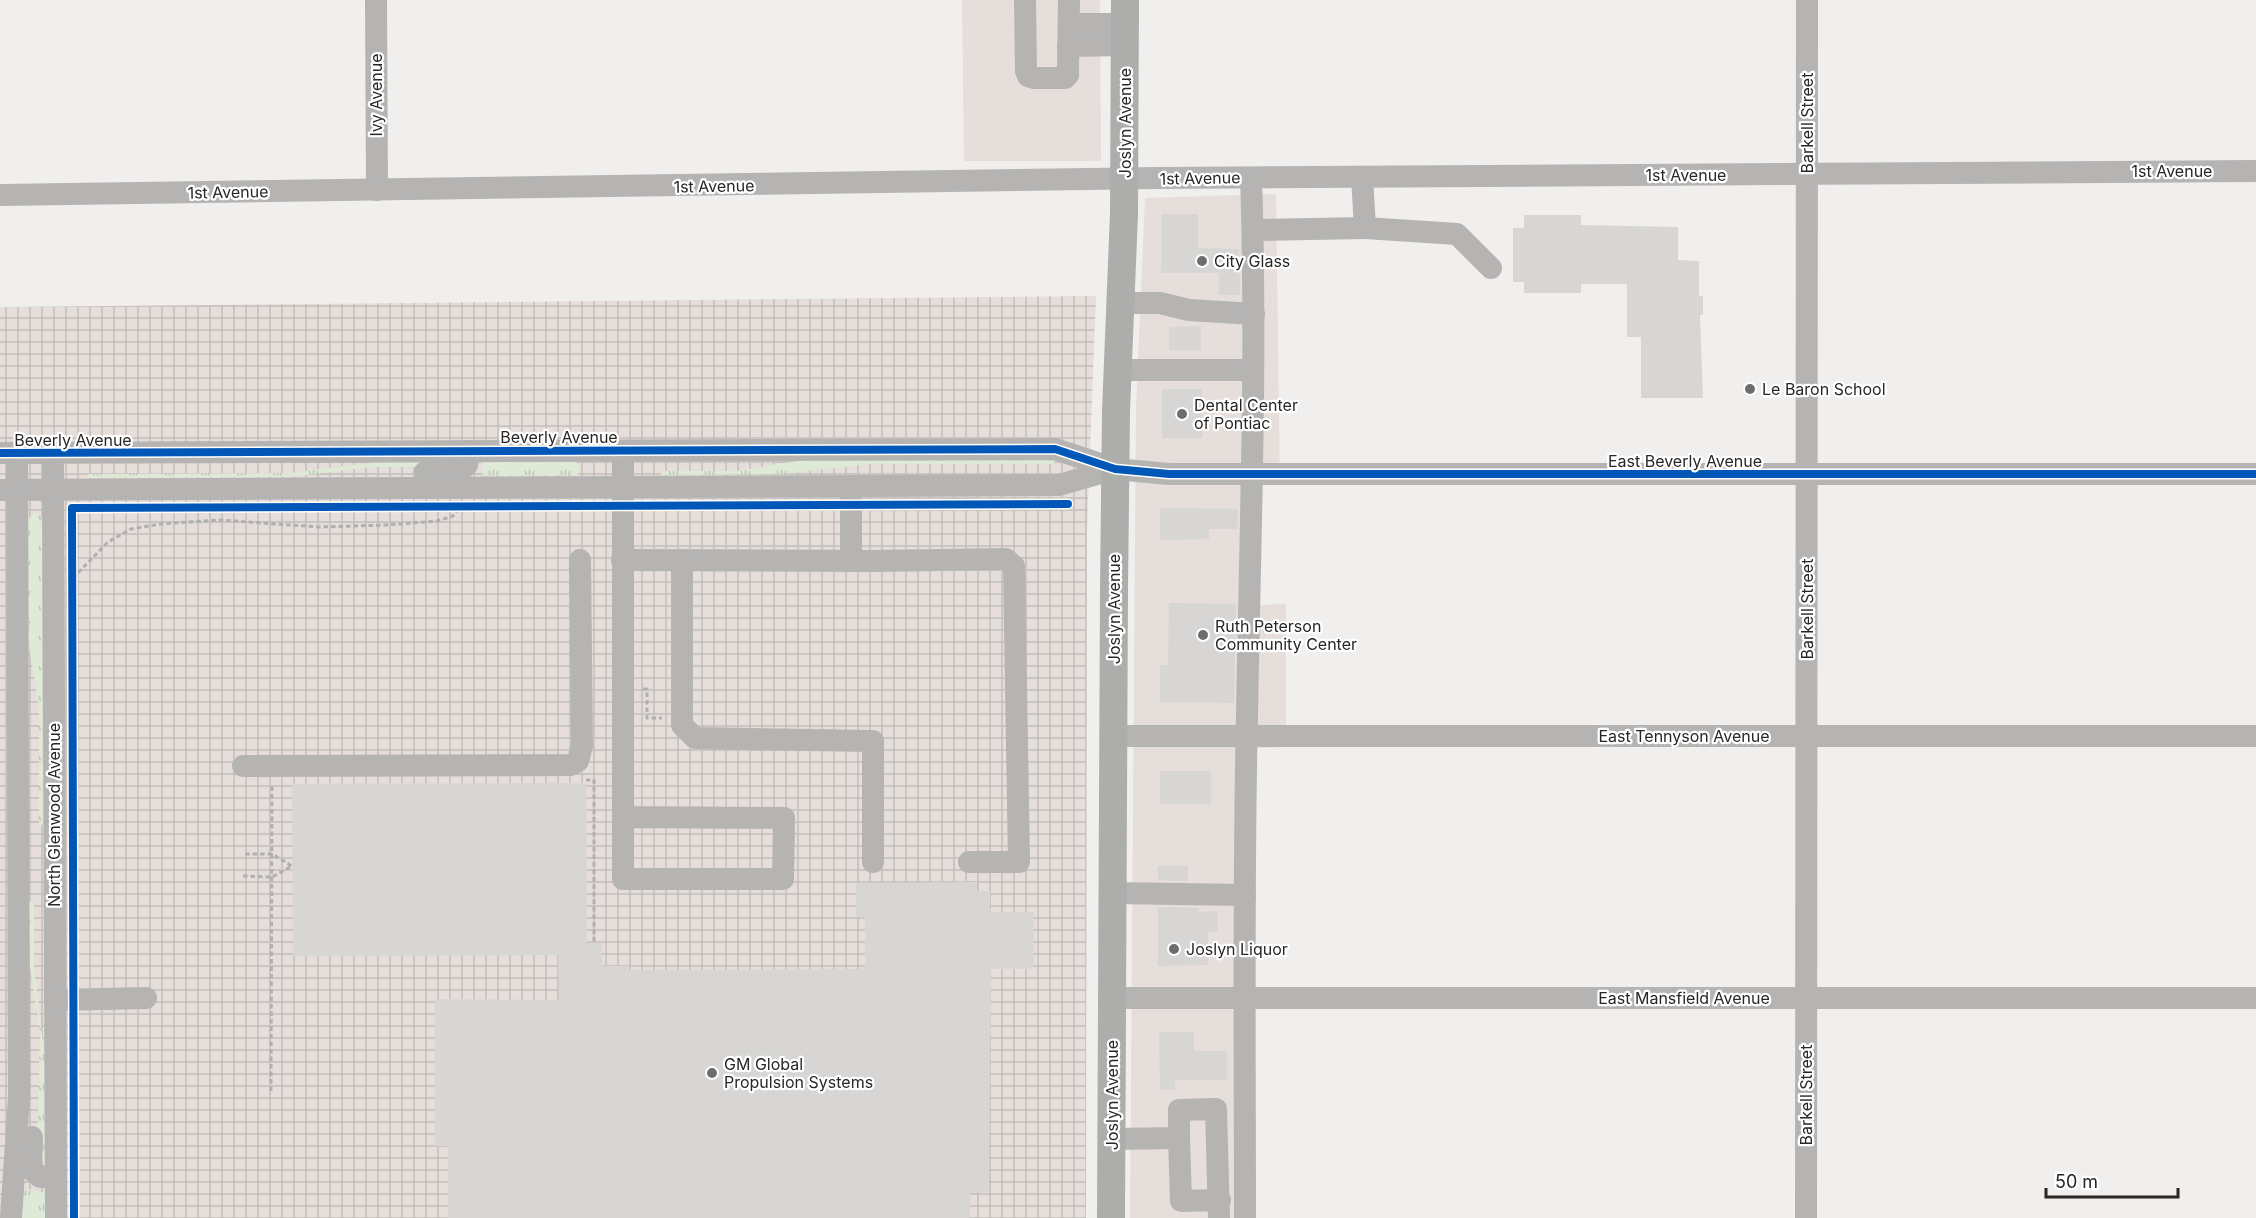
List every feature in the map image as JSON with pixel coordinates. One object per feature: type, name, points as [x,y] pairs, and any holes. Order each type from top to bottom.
[{"type":"main road","name":"Joslyn Avenue","points":[[1111,1218],[1115,470],[1125,180],[1125,23]]},
{"type":"street","name":"Ivy Avenue","points":[[376,0],[377,190]]},
{"type":"street","points":[[1025,0],[1026,71],[1028,76],[1034,78],[1065,78],[1068,75],[1069,0]]},
{"type":"street","name":"Barkell Street","points":[[1806,1218],[1807,0]]},
{"type":"street","points":[[1068,35],[1125,23]]},
{"type":"street","name":"1st Avenue","points":[[0,195],[1251,178],[2256,171]]},
{"type":"street","points":[[1362,177],[1365,228]]},
{"type":"street","points":[[1245,1218],[1246,736],[1254,314],[1251,178]]},
{"type":"street","points":[[1262,230],[1365,228],[1457,234],[1491,268]]},
{"type":"street","points":[[1120,303],[1160,303],[1189,310],[1254,314]]},
{"type":"street","points":[[1118,370],[1253,370]]},
{"type":"street","name":"Beverly Avenue","points":[[8,453],[1054,449],[1115,470]]},
{"type":"street","points":[[623,450],[622,560],[623,879],[783,879],[784,818],[623,817]]},
{"type":"street","points":[[284,489],[377,473],[460,471],[467,465],[469,451]]},
{"type":"street","points":[[8,453],[19,969],[17,1136],[11,1218]]},
{"type":"street","name":"North Glenwood Avenue","points":[[53,453],[56,1218]]},
{"type":"street","points":[[8,490],[1059,485],[1115,470]]},
{"type":"street","name":"East Beverly Avenue","points":[[1115,470],[1168,474],[2256,474]]},
{"type":"street","points":[[851,486],[851,561]]},
{"type":"street","points":[[622,560],[1006,559],[1014,566],[1019,862],[969,862]]},
{"type":"street","points":[[243,766],[571,765],[578,761],[582,746],[580,560]]},
{"type":"street","points":[[682,560],[682,725],[695,738],[873,741],[873,862]]},
{"type":"street","name":"East Tennyson Avenue","points":[[1113,736],[2256,736]]},
{"type":"street","points":[[1112,893],[1245,895]]},
{"type":"street","points":[[19,969],[34,1033],[30,1165],[33,1172],[40,1177],[56,1177]]},
{"type":"street","points":[[55,1000],[146,998]]},
{"type":"street","name":"East Mansfield Avenue","points":[[1112,998],[2256,998]]},
{"type":"street","points":[[1216,1109],[1220,1209],[1181,1201],[1179,1138],[1179,1110],[1216,1109]]},
{"type":"street","points":[[1112,1139],[1179,1138]]},
{"type":"path","points":[[447,507],[471,507]]},
{"type":"path","points":[[72,579],[108,542],[131,530],[160,524],[219,520],[308,527],[386,525],[437,520],[453,516],[459,507]]},
{"type":"path","points":[[72,567],[72,591]]},
{"type":"path","points":[[271,1091],[272,780]]},
{"type":"path","points":[[582,780],[594,780],[594,941]]},
{"type":"path","points":[[243,854],[272,854],[292,866],[272,877],[243,876]]},
{"type":"shaded area","points":[[962,0],[1100,0],[1101,161],[964,161]]},
{"type":"shaded area","points":[[1276,194],[1280,484],[1258,484],[1258,605],[1286,604],[1286,747],[1253,748],[1250,1218],[1130,1218],[1136,407],[1145,198]]},
{"type":"shaded area","points":[[1096,296],[1087,530],[1086,1218],[0,1218],[0,307]]},
{"type":"green space","points":[[803,460],[1055,461],[1053,464],[869,464],[783,474],[661,475],[661,471],[737,471]]},
{"type":"green space","points":[[377,462],[451,462],[451,467],[370,467],[290,477],[89,478],[87,476],[89,474],[289,473]]},
{"type":"green space","points":[[483,462],[576,462],[579,464],[579,473],[577,475],[485,476],[482,473]]},
{"type":"green space","points":[[38,513],[42,520],[43,823],[41,826],[39,824],[39,707],[29,647],[28,520],[32,514]]},
{"type":"green space","points":[[31,901],[34,903],[34,968],[44,1050],[45,1161],[37,1161],[40,1031],[30,967],[29,903]]},
{"type":"green space","points":[[28,1189],[45,1193],[46,1218],[22,1218],[25,1191]]},
{"type":"building","name":"City Glass","points":[[1162,214],[1198,214],[1198,248],[1239,249],[1240,295],[1219,295],[1219,273],[1161,273]]},
{"type":"building","points":[[1524,215],[1581,215],[1581,225],[1678,227],[1678,260],[1699,261],[1699,296],[1703,296],[1703,315],[1700,315],[1703,398],[1641,398],[1641,337],[1627,337],[1627,284],[1581,284],[1581,293],[1524,293],[1524,282],[1513,282],[1513,228],[1524,228]]},
{"type":"building","points":[[1201,326],[1201,350],[1169,350],[1169,327]]},
{"type":"building","name":"Dental Center of Pontiac","points":[[1162,389],[1202,389],[1202,438],[1162,438]]},
{"type":"building","points":[[1160,508],[1238,509],[1237,529],[1209,529],[1209,539],[1160,540]]},
{"type":"building","name":"Ruth Peterson Community Center","points":[[1169,603],[1236,604],[1234,703],[1160,702],[1160,665],[1168,665]]},
{"type":"building","points":[[1160,771],[1211,771],[1211,804],[1160,804]]},
{"type":"building","name":"GM Global Propulsion Systems","points":[[586,783],[587,943],[602,943],[602,966],[629,966],[629,970],[865,969],[865,917],[856,917],[856,883],[977,882],[977,891],[990,891],[990,912],[1034,912],[1034,969],[991,969],[989,1192],[970,1193],[970,1218],[448,1218],[448,1146],[435,1146],[435,999],[559,1000],[558,955],[293,956],[292,784]]},
{"type":"building","points":[[1158,866],[1188,866],[1188,881],[1158,880]]},
{"type":"building","points":[[1158,907],[1199,908],[1199,912],[1217,911],[1218,932],[1208,932],[1208,965],[1158,966]]},
{"type":"building","points":[[1159,1032],[1194,1032],[1194,1051],[1227,1051],[1227,1080],[1175,1080],[1175,1090],[1160,1090]]},
{"type":"cycle path","points":[[0,453],[1055,449],[1115,469],[1169,474],[2256,474]]},
{"type":"cycle path","points":[[74,1218],[72,508],[1068,504]]},
{"type":"place","name":"City Glass","points":[[1202,261]]},
{"type":"place","name":"Le Baron School","points":[[1750,389]]},
{"type":"place","name":"Dental Center of Pontiac","points":[[1182,414]]},
{"type":"place","name":"Ruth Peterson Community Center","points":[[1203,635]]},
{"type":"place","name":"Joslyn Liquor","points":[[1174,949]]},
{"type":"place","name":"GM Global Propulsion Systems","points":[[712,1073]]}]
